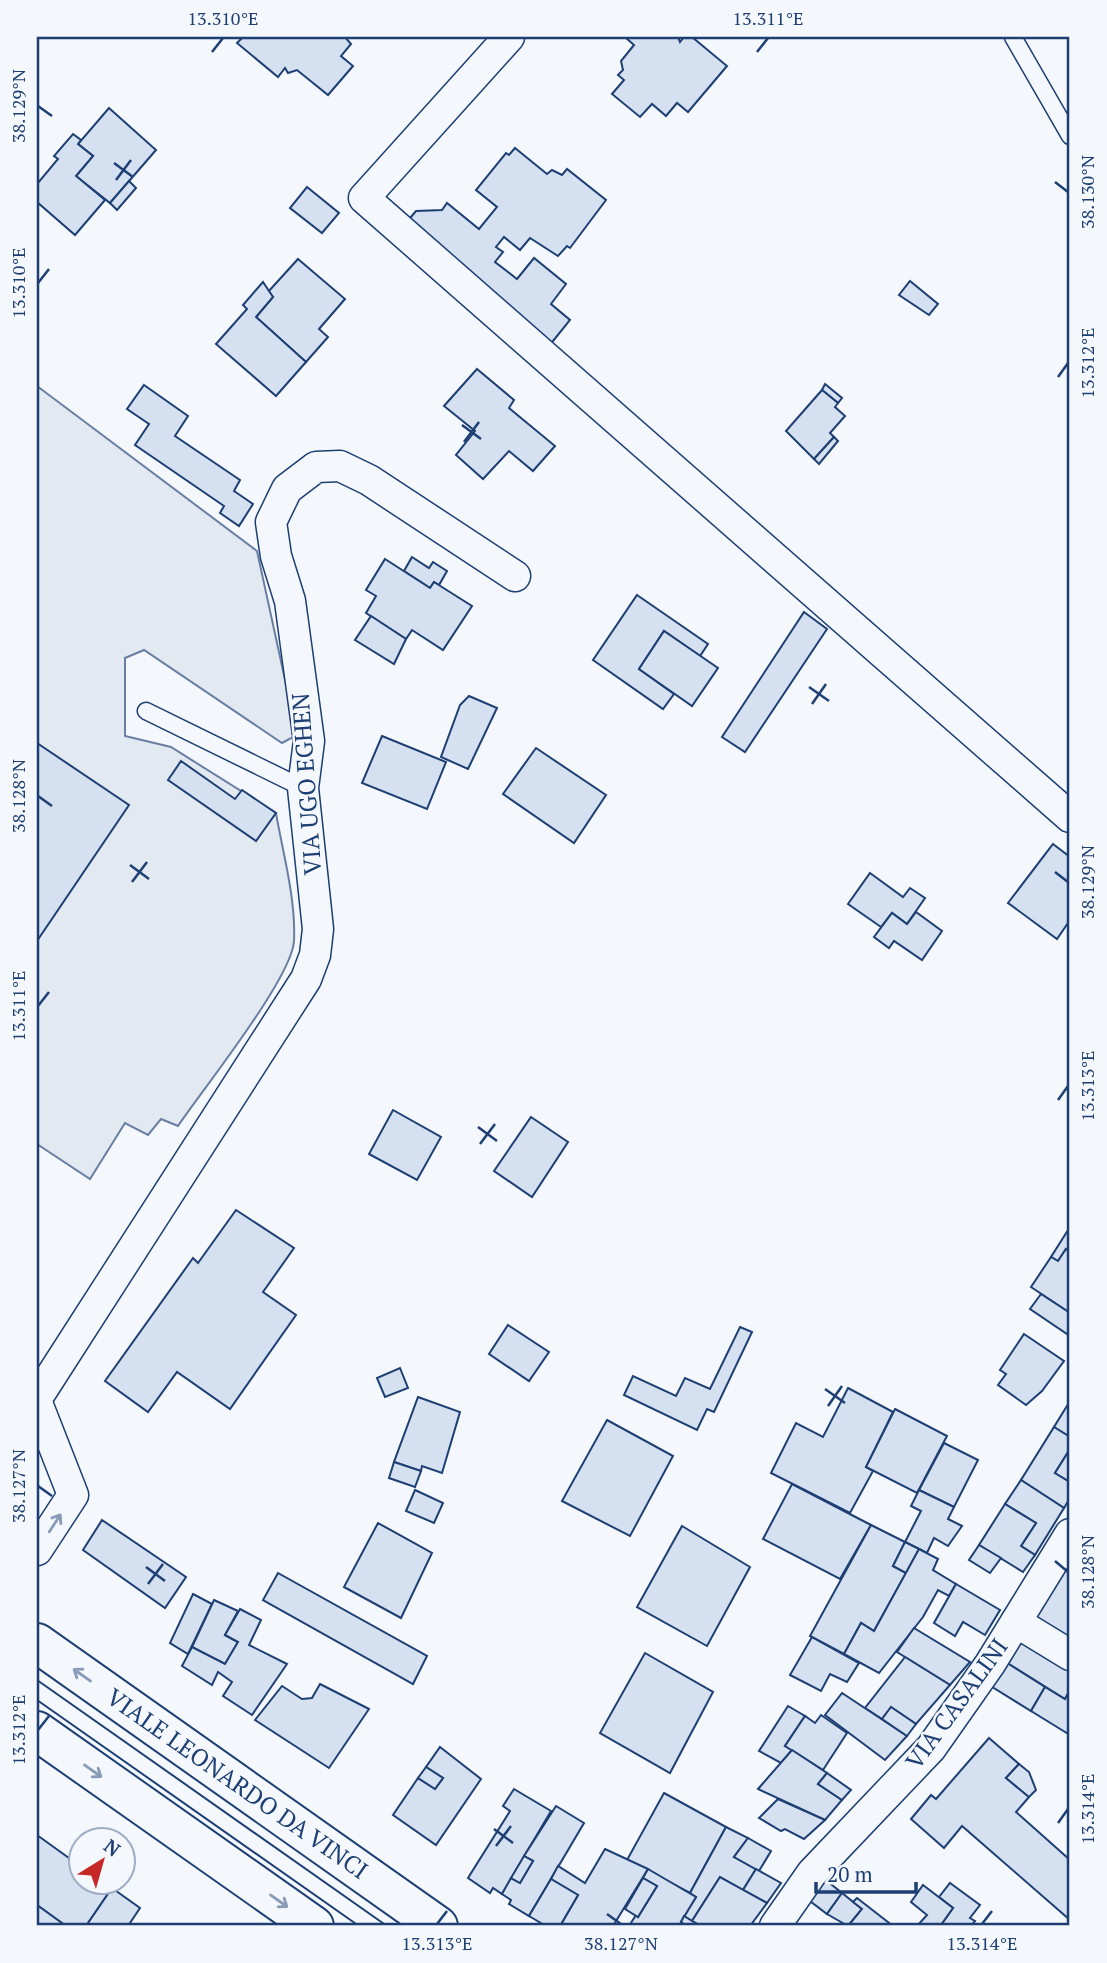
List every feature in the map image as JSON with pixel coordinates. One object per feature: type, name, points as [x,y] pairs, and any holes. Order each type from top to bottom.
[{"type":"street","points":[[509,37],[364,198],[1070,817]]},
{"type":"street","name":"VIA UGO EGHEN","points":[[37,1550],[73,1495],[37,1401],[306,979],[315,955],[318,929],[303,788],[309,741],[290,601],[276,556],[271,522],[288,489],[316,467],[340,466],[369,480],[515,576]]},
{"type":"street","name":"VIA CASALINI","points":[[775,1926],[812,1873],[931,1748],[1016,1622],[1070,1534]]},
{"type":"street","points":[[1016,1622],[1070,1655]]},
{"type":"street","name":"VIALE LEONARDO DA VINCI","points":[[37,1643],[438,1926]]},
{"type":"street","points":[[37,1731],[314,1926]]},
{"type":"lane","points":[[1013,37],[1070,136]]},
{"type":"lane","points":[[146,711],[303,788]]},
{"type":"shaded area","points":[[37,386],[257,551],[297,735],[282,743],[144,650],[125,658],[125,736],[171,747],[276,813],[291,893],[294,941],[279,980],[263,1006],[178,1126],[161,1119],[148,1135],[125,1123],[90,1179],[37,1144]]},
{"type":"building","points":[[243,37],[345,37],[351,44],[341,56],[353,66],[328,95],[297,70],[288,73],[285,68],[278,77],[237,43]]},
{"type":"building","points":[[625,37],[678,37],[680,42],[684,37],[692,37],[727,66],[688,112],[677,103],[666,116],[652,104],[640,117],[612,94],[624,80],[618,75],[623,70],[621,61],[634,45]]},
{"type":"building","points":[[109,108],[156,150],[110,203],[76,176],[93,156],[78,144]]},
{"type":"building","points":[[73,134],[81,140],[78,144],[93,156],[76,176],[105,200],[75,235],[37,202],[37,184],[58,159],[54,156]]},
{"type":"building","points":[[515,148],[547,174],[552,170],[562,175],[567,169],[606,200],[570,248],[567,246],[558,256],[530,238],[520,250],[504,237],[496,247],[503,252],[495,262],[517,279],[534,258],[566,284],[551,304],[570,320],[549,346],[405,224],[416,211],[442,210],[447,203],[479,229],[497,207],[476,190],[506,153],[509,155]]},
{"type":"building","points":[[129,181],[136,188],[117,210],[110,203]]},
{"type":"building","points":[[307,187],[339,213],[322,233],[290,208]]},
{"type":"building","points":[[298,259],[345,299],[319,329],[328,337],[306,362],[256,317],[273,297],[268,292]]},
{"type":"building","points":[[910,281],[938,304],[929,315],[899,295]]},
{"type":"building","points":[[263,282],[273,297],[256,317],[306,362],[276,396],[216,344],[247,309],[243,305]]},
{"type":"building","points":[[477,369],[514,400],[509,408],[555,446],[533,471],[509,451],[483,479],[456,455],[475,431],[444,406]]},
{"type":"building","points":[[825,384],[842,398],[838,403],[822,390]]},
{"type":"building","points":[[144,385],[188,416],[175,436],[240,480],[234,491],[253,504],[239,526],[220,513],[224,506],[135,445],[149,424],[127,409]]},
{"type":"building","points":[[822,390],[838,403],[835,407],[845,416],[830,433],[834,437],[814,459],[786,431]]},
{"type":"building","points":[[834,437],[838,441],[819,464],[814,459]]},
{"type":"building","points":[[412,557],[429,568],[433,562],[447,571],[439,585],[434,582],[430,588],[404,571]]},
{"type":"building","points":[[385,559],[430,588],[434,582],[472,606],[443,650],[412,630],[406,639],[366,613],[376,596],[366,590]]},
{"type":"building","points":[[637,595],[708,644],[700,656],[664,631],[639,669],[674,694],[663,709],[593,660]]},
{"type":"building","points":[[804,612],[827,629],[745,752],[722,737]]},
{"type":"building","points":[[371,616],[406,639],[394,664],[355,640]]},
{"type":"building","points":[[664,631],[718,668],[692,706],[639,669]]},
{"type":"building","points":[[469,696],[497,708],[468,769],[441,757],[460,705]]},
{"type":"building","points":[[382,736],[446,762],[427,809],[362,783]]},
{"type":"building","points":[[37,743],[129,805],[37,941]]},
{"type":"building","points":[[536,748],[606,795],[574,843],[503,794]]},
{"type":"building","points":[[181,761],[235,799],[242,790],[276,813],[256,841],[168,780]]},
{"type":"building","points":[[1053,844],[1070,857],[1070,920],[1057,939],[1008,903]]},
{"type":"building","points":[[870,873],[903,897],[910,888],[925,898],[907,924],[892,913],[881,927],[848,904]]},
{"type":"building","points":[[916,912],[942,931],[922,960],[894,941],[889,948],[874,937],[892,913],[907,924]]},
{"type":"building","points":[[393,1110],[441,1137],[417,1180],[369,1154]]},
{"type":"building","points":[[531,1117],[568,1142],[532,1197],[494,1171]]},
{"type":"building","points":[[236,1210],[294,1248],[263,1292],[296,1315],[230,1409],[177,1372],[148,1412],[105,1381],[193,1258],[198,1263]]},
{"type":"building","points":[[1070,1227],[1070,1252],[1066,1249],[1058,1261],[1051,1257]]},
{"type":"building","points":[[1066,1249],[1070,1252],[1070,1313],[1031,1287],[1051,1257],[1058,1261]]},
{"type":"building","points":[[1041,1294],[1070,1313],[1070,1336],[1030,1309]]},
{"type":"building","points":[[508,1325],[549,1352],[529,1381],[489,1354]]},
{"type":"building","points":[[740,1327],[752,1332],[714,1412],[707,1409],[697,1430],[624,1395],[633,1376],[676,1396],[685,1378],[710,1389]]},
{"type":"building","points":[[1024,1334],[1064,1361],[1042,1391],[1026,1405],[998,1385],[1006,1374],[1000,1370]]},
{"type":"building","points":[[400,1368],[408,1388],[385,1397],[377,1378]]},
{"type":"building","points":[[848,1388],[893,1412],[866,1467],[873,1471],[850,1513],[771,1473],[796,1423],[823,1437]]},
{"type":"building","points":[[418,1397],[460,1412],[442,1473],[422,1466],[421,1471],[394,1462]]},
{"type":"building","points":[[1070,1401],[1070,1437],[1054,1427]]},
{"type":"building","points":[[895,1409],[947,1436],[917,1493],[866,1467]]},
{"type":"building","points":[[607,1420],[673,1456],[630,1536],[562,1501]]},
{"type":"building","points":[[1054,1427],[1070,1437],[1070,1449],[1055,1473],[1070,1482],[1070,1498],[1064,1508],[1021,1480]]},
{"type":"building","points":[[944,1443],[978,1460],[954,1507],[919,1490]]},
{"type":"building","points":[[1070,1449],[1070,1482],[1055,1473]]},
{"type":"building","points":[[394,1462],[421,1471],[415,1487],[389,1478]]},
{"type":"building","points":[[1021,1480],[1064,1508],[1035,1555],[1021,1546],[1036,1523],[1005,1504]]},
{"type":"building","points":[[792,1484],[871,1525],[840,1579],[763,1539]]},
{"type":"building","points":[[415,1490],[443,1503],[434,1523],[406,1511]]},
{"type":"building","points":[[919,1490],[954,1507],[948,1519],[962,1526],[948,1546],[934,1538],[927,1553],[905,1542],[921,1511],[911,1506]]},
{"type":"building","points":[[1005,1504],[1036,1523],[1021,1546],[1035,1555],[1023,1572],[979,1545]]},
{"type":"building","points":[[102,1520],[186,1577],[165,1608],[83,1550]]},
{"type":"building","points":[[378,1523],[432,1553],[401,1618],[344,1587]]},
{"type":"building","points":[[871,1525],[905,1542],[893,1566],[906,1573],[874,1631],[861,1623],[844,1654],[810,1636]]},
{"type":"building","points":[[682,1526],[750,1567],[707,1646],[637,1607]]},
{"type":"building","points":[[905,1542],[919,1549],[906,1573],[893,1566]]},
{"type":"building","points":[[979,1545],[1001,1558],[990,1573],[969,1560]]},
{"type":"building","points":[[919,1549],[938,1559],[933,1570],[956,1584],[949,1596],[938,1590],[923,1617],[879,1673],[844,1654],[861,1623],[874,1631]]},
{"type":"building","points":[[1070,1555],[1069,1589],[1070,1645],[1028,1620]]},
{"type":"building","points":[[278,1573],[427,1656],[413,1684],[263,1600]]},
{"type":"building","points":[[956,1584],[1000,1610],[985,1635],[963,1622],[955,1636],[934,1623]]},
{"type":"building","points":[[193,1594],[212,1604],[188,1654],[170,1643]]},
{"type":"building","points":[[214,1600],[238,1611],[225,1635],[238,1642],[225,1664],[192,1647]]},
{"type":"building","points":[[240,1609],[261,1620],[249,1645],[287,1664],[252,1715],[223,1696],[232,1682],[218,1672],[212,1685],[182,1666],[192,1647],[225,1664],[238,1642],[225,1635]]},
{"type":"building","points":[[914,1628],[970,1662],[950,1685],[897,1652]]},
{"type":"building","points":[[1020,1636],[1070,1667],[1070,1690],[1065,1699],[1004,1661]]},
{"type":"building","points":[[812,1637],[859,1663],[847,1682],[830,1674],[821,1691],[790,1675]]},
{"type":"building","points":[[645,1653],[713,1692],[670,1773],[600,1733]]},
{"type":"building","points":[[905,1657],[950,1685],[916,1724],[891,1707],[882,1719],[865,1708]]},
{"type":"building","points":[[1004,1661],[1045,1687],[1031,1711],[989,1685]]},
{"type":"building","points":[[320,1684],[369,1709],[329,1768],[255,1720],[282,1686],[302,1699],[312,1698]]},
{"type":"building","points":[[1045,1687],[1065,1699],[1070,1690],[1070,1735],[1031,1711]]},
{"type":"building","points":[[842,1693],[907,1736],[885,1760],[825,1715]]},
{"type":"building","points":[[788,1706],[805,1716],[785,1746],[792,1750],[781,1763],[759,1751]]},
{"type":"building","points":[[891,1707],[916,1724],[907,1736],[882,1719]]},
{"type":"building","points":[[821,1715],[847,1733],[823,1770],[785,1746],[805,1716],[815,1723]]},
{"type":"building","points":[[989,1738],[1019,1764],[1006,1778],[1029,1797],[1016,1812],[1070,1860],[1070,1920],[962,1826],[944,1848],[911,1819],[931,1795],[936,1799]]},
{"type":"building","points":[[440,1747],[481,1779],[436,1845],[393,1815],[418,1778],[435,1789],[443,1778],[426,1767]]},
{"type":"building","points":[[792,1750],[827,1773],[818,1784],[842,1800],[825,1820],[758,1789]]},
{"type":"building","points":[[1019,1764],[1029,1772],[1036,1790],[1029,1797],[1006,1778]]},
{"type":"building","points":[[426,1767],[443,1778],[435,1789],[418,1778]]},
{"type":"building","points":[[827,1773],[851,1790],[842,1800],[818,1784]]},
{"type":"building","points":[[514,1789],[551,1811],[502,1894],[493,1888],[490,1893],[468,1878],[510,1811],[503,1806]]},
{"type":"building","points":[[664,1793],[726,1827],[690,1893],[627,1860]]},
{"type":"building","points":[[778,1799],[825,1820],[804,1839],[785,1829],[781,1831],[759,1818]]},
{"type":"building","points":[[556,1806],[584,1823],[529,1916],[509,1904],[511,1900],[502,1894],[511,1878],[520,1883],[533,1861],[524,1856]]},
{"type":"building","points":[[726,1827],[748,1838],[734,1857],[756,1869],[743,1890],[720,1877],[692,1921],[684,1916],[696,1897],[690,1893]]},
{"type":"building","points":[[37,1835],[66,1856],[66,1896],[107,1896],[86,1926],[66,1926],[37,1905]]},
{"type":"building","points":[[748,1838],[771,1851],[759,1871],[734,1857]]},
{"type":"building","points":[[605,1849],[648,1869],[613,1926],[560,1926],[578,1895],[551,1879],[558,1866],[585,1883]]},
{"type":"building","points":[[524,1856],[533,1861],[520,1883],[511,1878]]},
{"type":"building","points":[[648,1869],[696,1897],[681,1922],[687,1926],[629,1926],[636,1915],[638,1917],[657,1886],[643,1878]]},
{"type":"building","points":[[756,1869],[781,1883],[767,1903],[743,1890]]},
{"type":"building","points":[[720,1877],[767,1903],[750,1926],[701,1926],[692,1921]]},
{"type":"building","points":[[822,1877],[842,1893],[827,1914],[806,1898]]},
{"type":"building","points":[[643,1878],[657,1886],[638,1917],[625,1909]]},
{"type":"building","points":[[551,1879],[578,1895],[560,1926],[546,1926],[529,1916]]},
{"type":"building","points":[[950,1883],[980,1905],[970,1918],[975,1921],[971,1926],[941,1925],[953,1908],[939,1897]]},
{"type":"building","points":[[923,1885],[953,1908],[941,1925],[943,1926],[917,1926],[927,1915],[911,1902]]},
{"type":"building","points":[[842,1893],[862,1909],[848,1926],[827,1914]]},
{"type":"building","points":[[107,1896],[123,1896],[140,1908],[128,1926],[86,1926]]},
{"type":"building","points":[[857,1898],[893,1926],[848,1926],[862,1909],[853,1902]]},
{"type":"building","points":[[37,1905],[66,1926],[37,1926]]},
{"type":"building","points":[[684,1916],[701,1926],[687,1926],[681,1922]]},
{"type":"tram line","points":[[37,1680],[387,1926]]},
{"type":"tram line","points":[[37,1700],[359,1926]]}]
